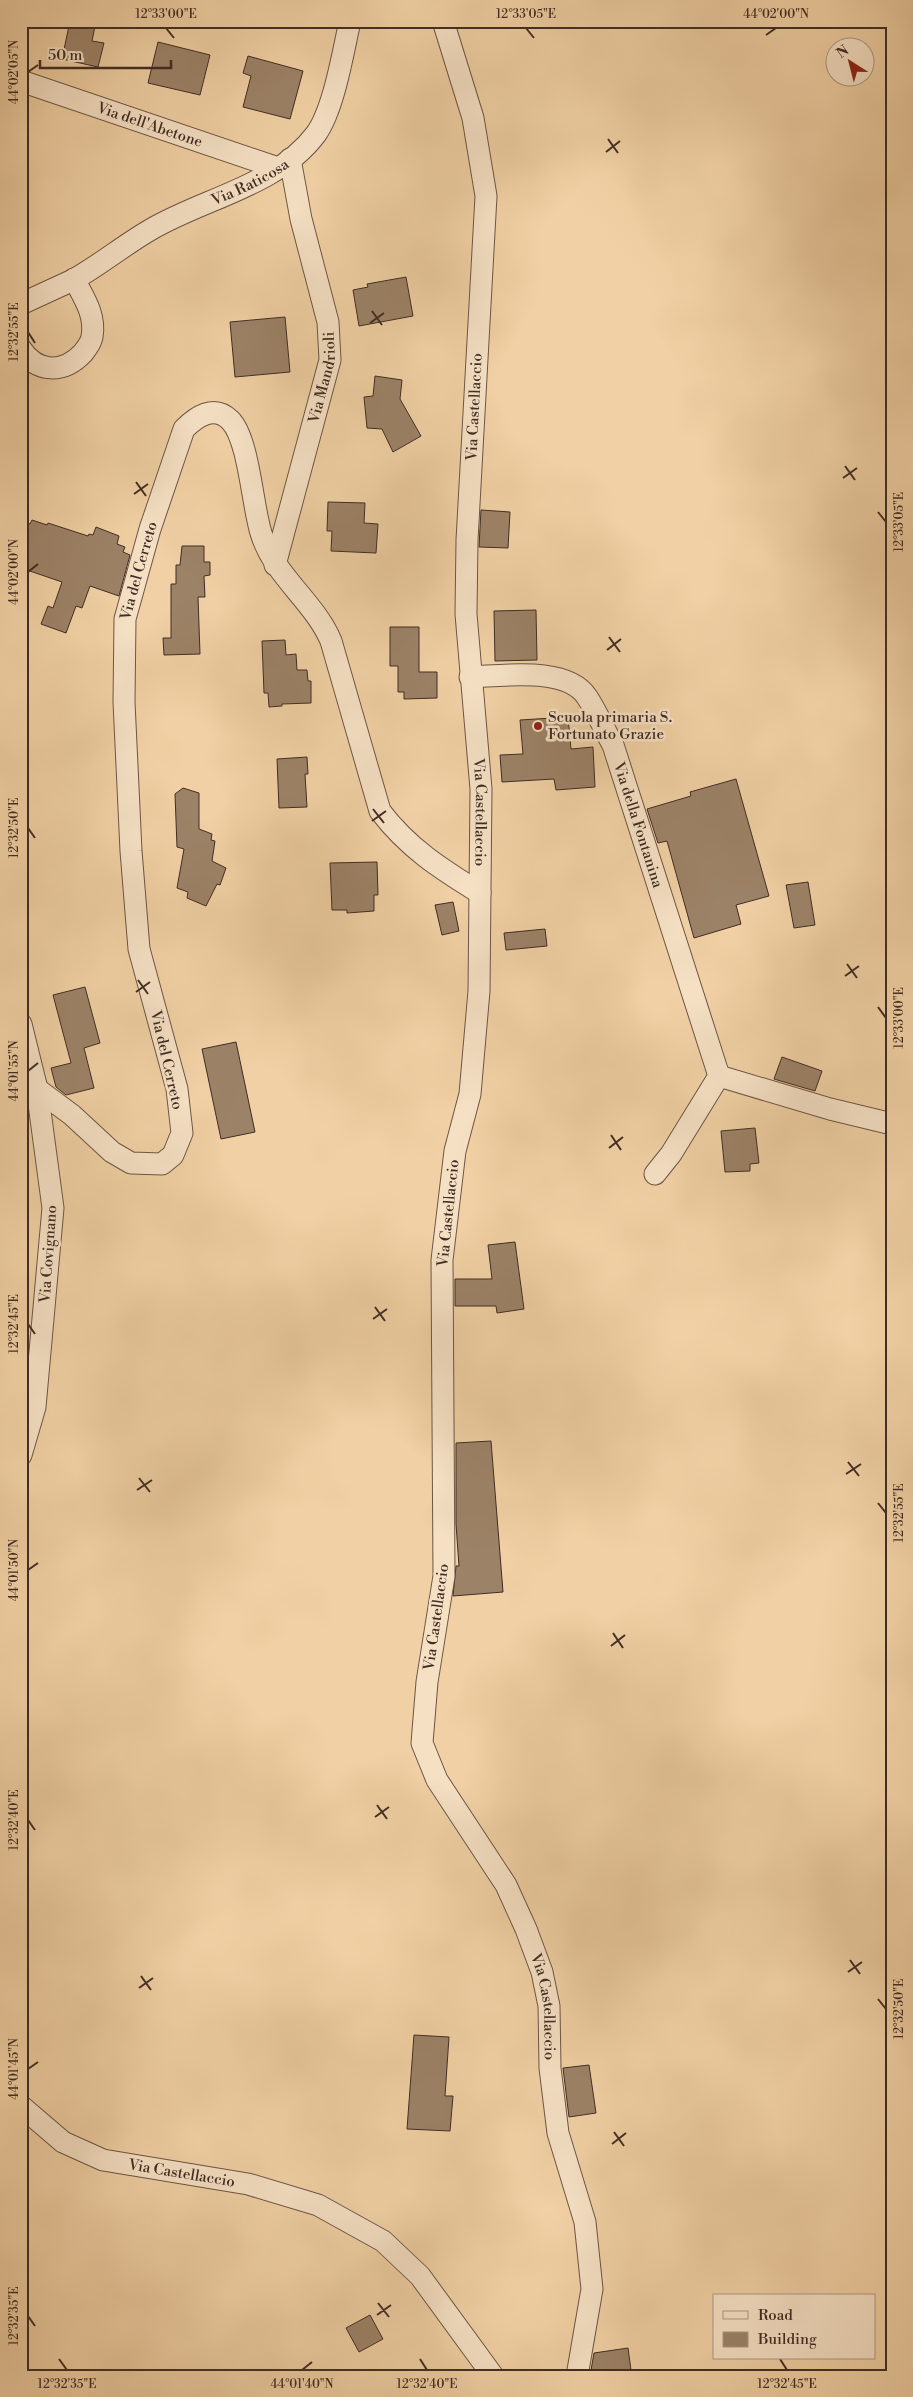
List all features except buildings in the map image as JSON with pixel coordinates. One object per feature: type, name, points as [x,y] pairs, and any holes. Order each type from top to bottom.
[{"type":"street","name":"Via Raticosa","points":[[21,304],[74,279],[150,230],[265,176],[284,163],[316,133],[332,98],[350,21]]},
{"type":"street","name":"Via Castellaccio","points":[[443,21],[473,118],[486,196],[467,540],[466,614],[480,789],[480,991],[470,1094],[455,1151],[442,1260],[444,1576],[427,1682],[422,1743],[437,1780],[506,1885],[526,1929],[542,1972],[549,2006],[550,2068],[558,2133],[585,2222],[592,2289],[577,2376]]},
{"type":"street","name":"Via dell'Abetone","points":[[21,81],[284,163]]},
{"type":"street","name":"Via Mandrioli","points":[[275,565],[330,360],[328,322],[301,218],[284,163]]},
{"type":"street","points":[[21,349],[28,360],[42,367],[62,367],[73,364],[86,350],[92,338],[91,312],[74,279]]},
{"type":"street","name":"Via del Cerreto","points":[[37,1089],[72,1115],[112,1152],[131,1163],[162,1164],[173,1155],[182,1133],[177,1090],[139,949],[131,851],[124,702],[125,618],[150,529],[184,429],[196,417],[213,412],[228,418],[240,432],[261,534],[275,565],[324,624],[331,641],[380,811],[397,833],[436,866],[480,893]]},
{"type":"street","name":"Via della Fontanina","points":[[470,677],[551,676],[570,682],[586,695],[613,745],[718,1076]]},
{"type":"street","name":"Via Covignano","points":[[21,1024],[37,1089],[53,1208],[35,1408],[21,1455]]},
{"type":"street","points":[[654,1174],[671,1154],[718,1076],[830,1109],[892,1124]]},
{"type":"street","name":"Via Castellaccio","points":[[21,2106],[63,2142],[103,2160],[257,2187],[318,2205],[383,2241],[420,2276],[493,2376]]},
{"type":"place","name":"Scuola primaria S. Fortunato Grazie","points":[[538,726]]}]
